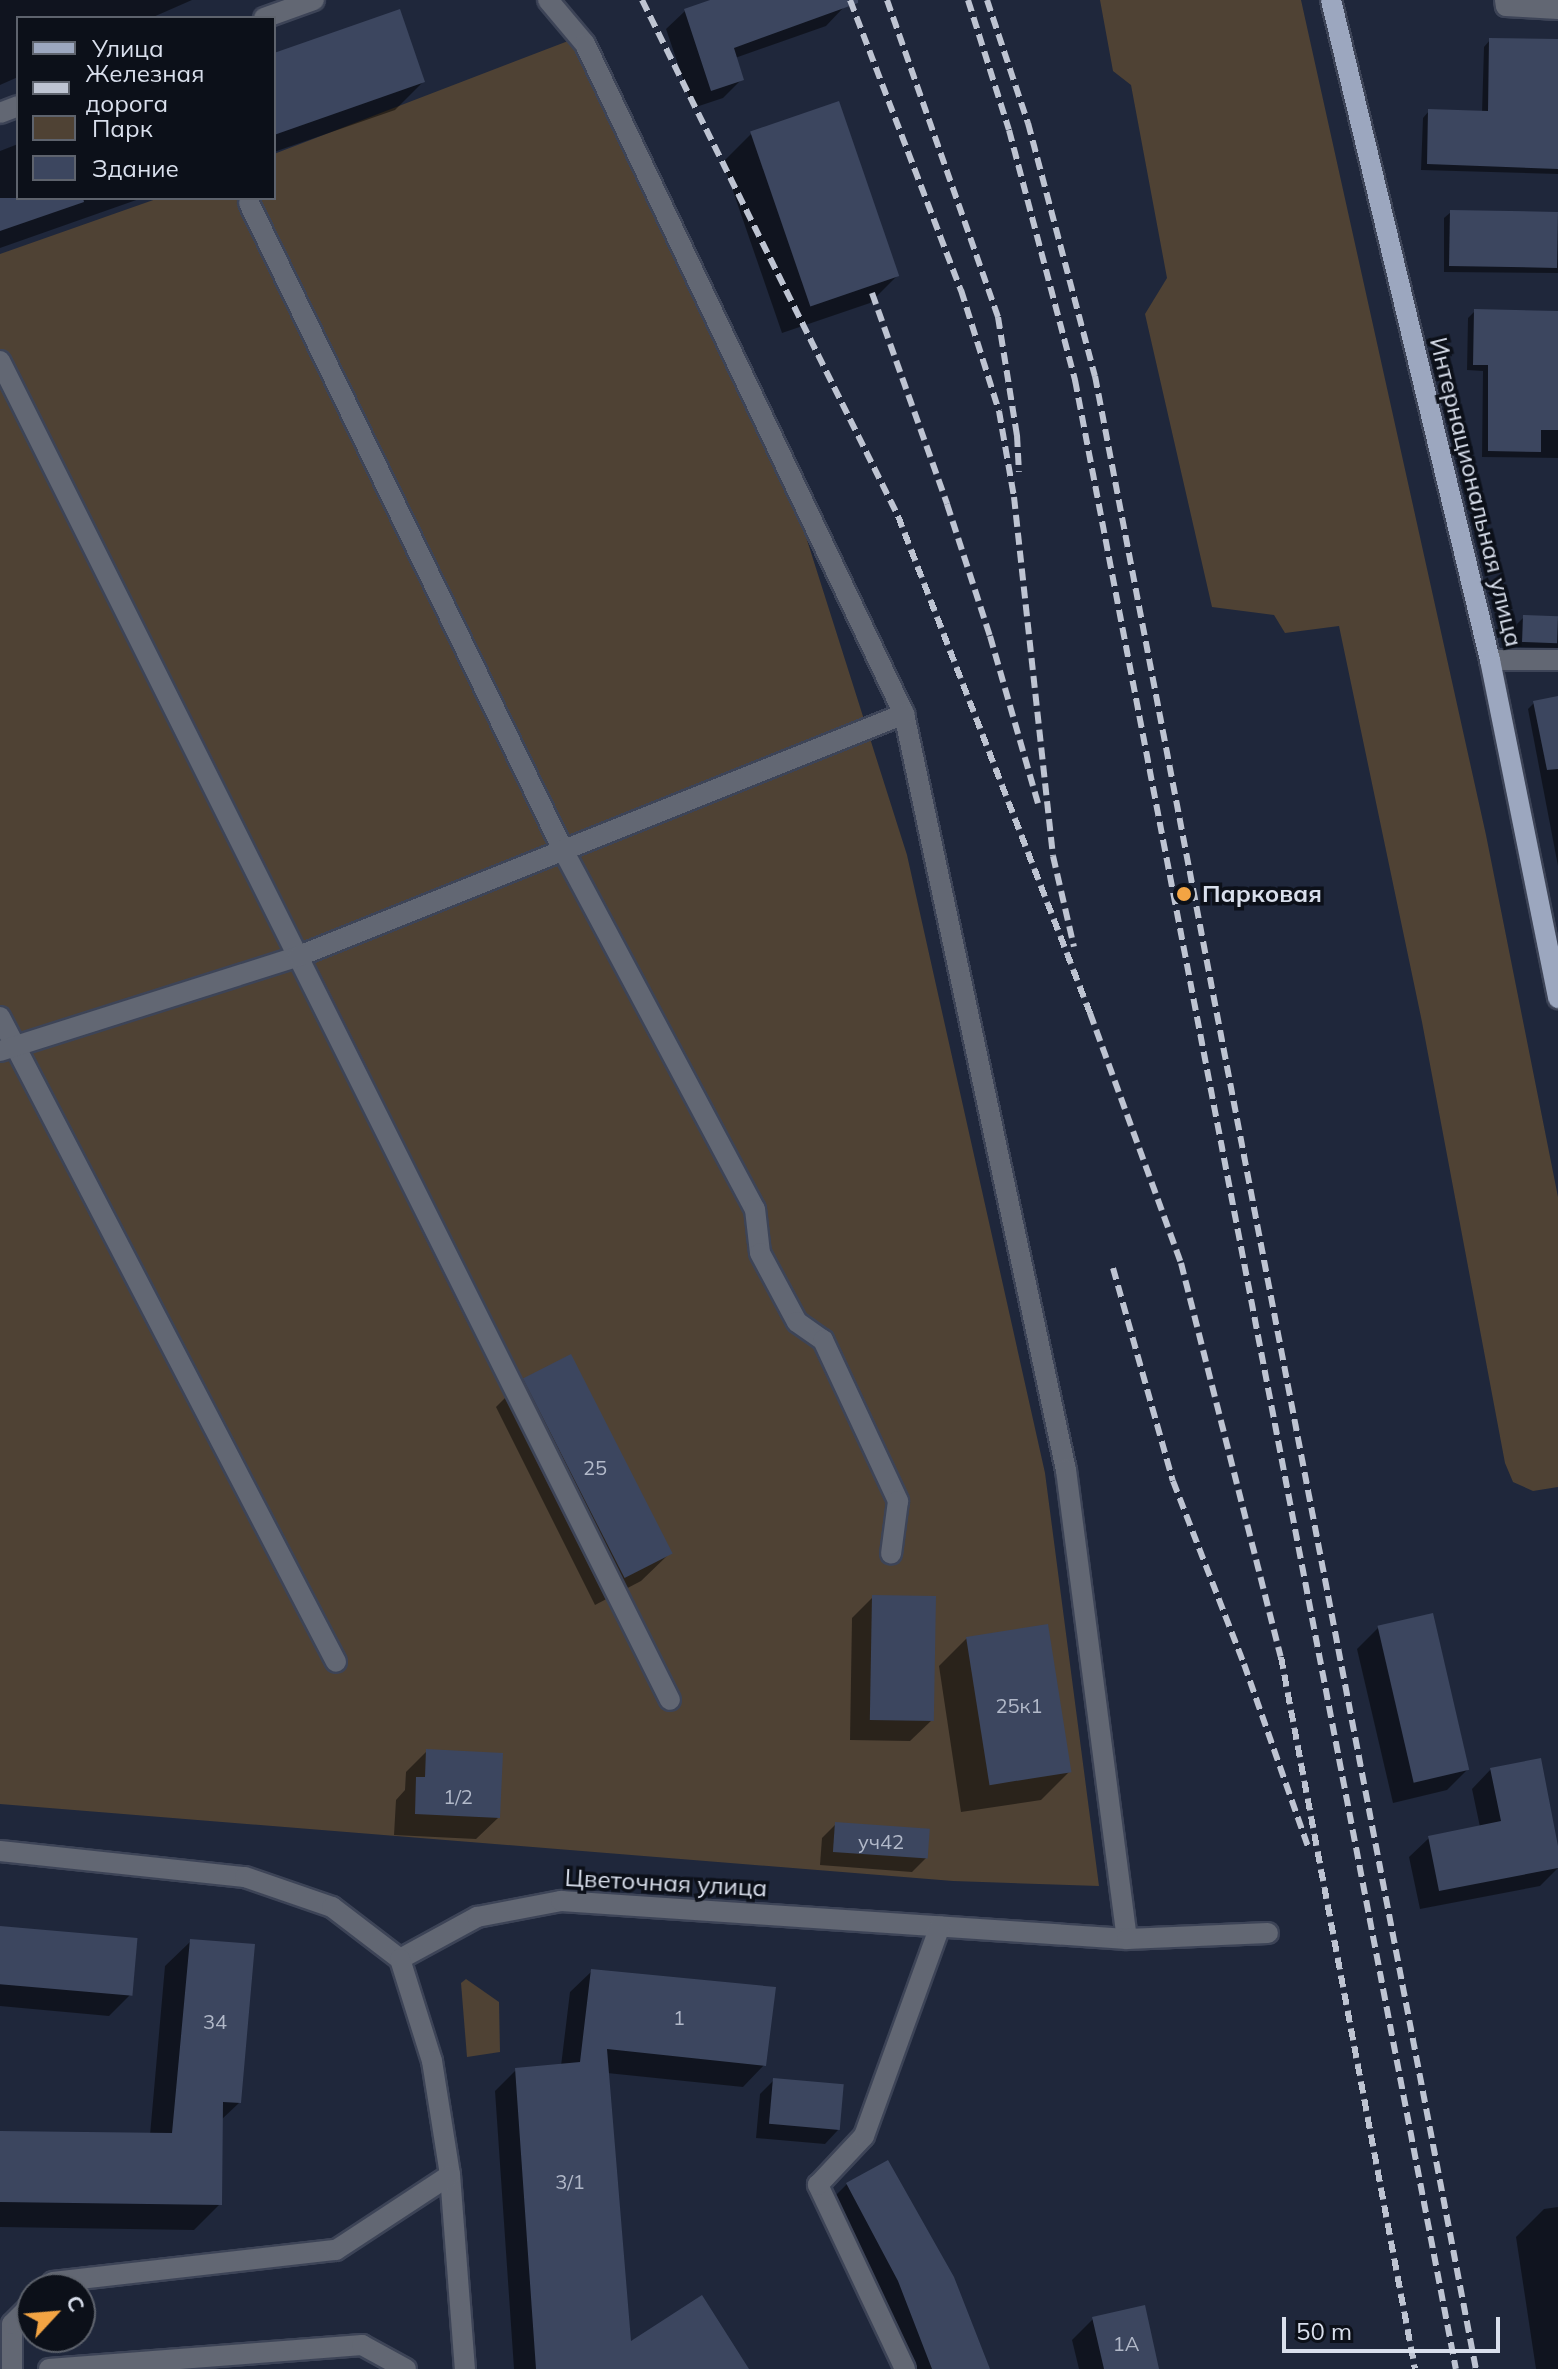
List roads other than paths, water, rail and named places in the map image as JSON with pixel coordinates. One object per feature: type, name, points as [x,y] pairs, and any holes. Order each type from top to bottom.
[{"type":"main road","name":"Интернациональная улица","points":[[1331,0],[1490,660],[1558,998]]},
{"type":"street","points":[[270,16],[314,0]]},
{"type":"street","points":[[548,0],[585,44],[904,714],[1066,1470],[1127,1939]]},
{"type":"street","points":[[1505,0],[1506,6],[1558,9]]},
{"type":"street","points":[[249,203],[563,850],[755,1209],[760,1253],[797,1322],[823,1340],[898,1501],[891,1554]]},
{"type":"street","points":[[0,361],[670,1700]]},
{"type":"street","points":[[1490,660],[1558,660]]},
{"type":"street","points":[[8,1049],[299,956],[904,714]]},
{"type":"street","points":[[0,1017],[8,1049],[336,1662]]},
{"type":"street","points":[[0,1851],[245,1877],[332,1907],[400,1959],[432,2061],[450,2175],[465,2369]]},
{"type":"street","name":"Цветочная улица","points":[[400,1959],[477,1917],[561,1901],[1127,1939],[1268,1933]]},
{"type":"street","points":[[905,2369],[818,2185],[864,2136],[940,1926]]},
{"type":"street","points":[[96,2277],[336,2250],[450,2175]]},
{"type":"street","points":[[12,2369],[12,2324],[16,2320]]},
{"type":"street","points":[[49,2369],[362,2345],[406,2369]]},
{"type":"railway","points":[[642,0],[898,516],[1090,1013],[1181,1263],[1281,1657],[1415,2369]]},
{"type":"railway","points":[[850,0],[961,290],[999,411],[1014,497],[1053,856],[1074,947]]},
{"type":"railway","points":[[887,0],[998,317],[1017,435],[1019,472]]},
{"type":"railway","points":[[968,0],[1009,130],[1075,380],[1456,2369]]},
{"type":"railway","points":[[987,0],[1028,123],[1095,376],[1476,2369]]},
{"type":"railway","points":[[872,293],[990,636],[1039,807]]},
{"type":"railway","points":[[1113,1268],[1173,1481],[1244,1664],[1308,1847]]},
{"type":"place","name":"Парковая","points":[[1184,894]]}]
